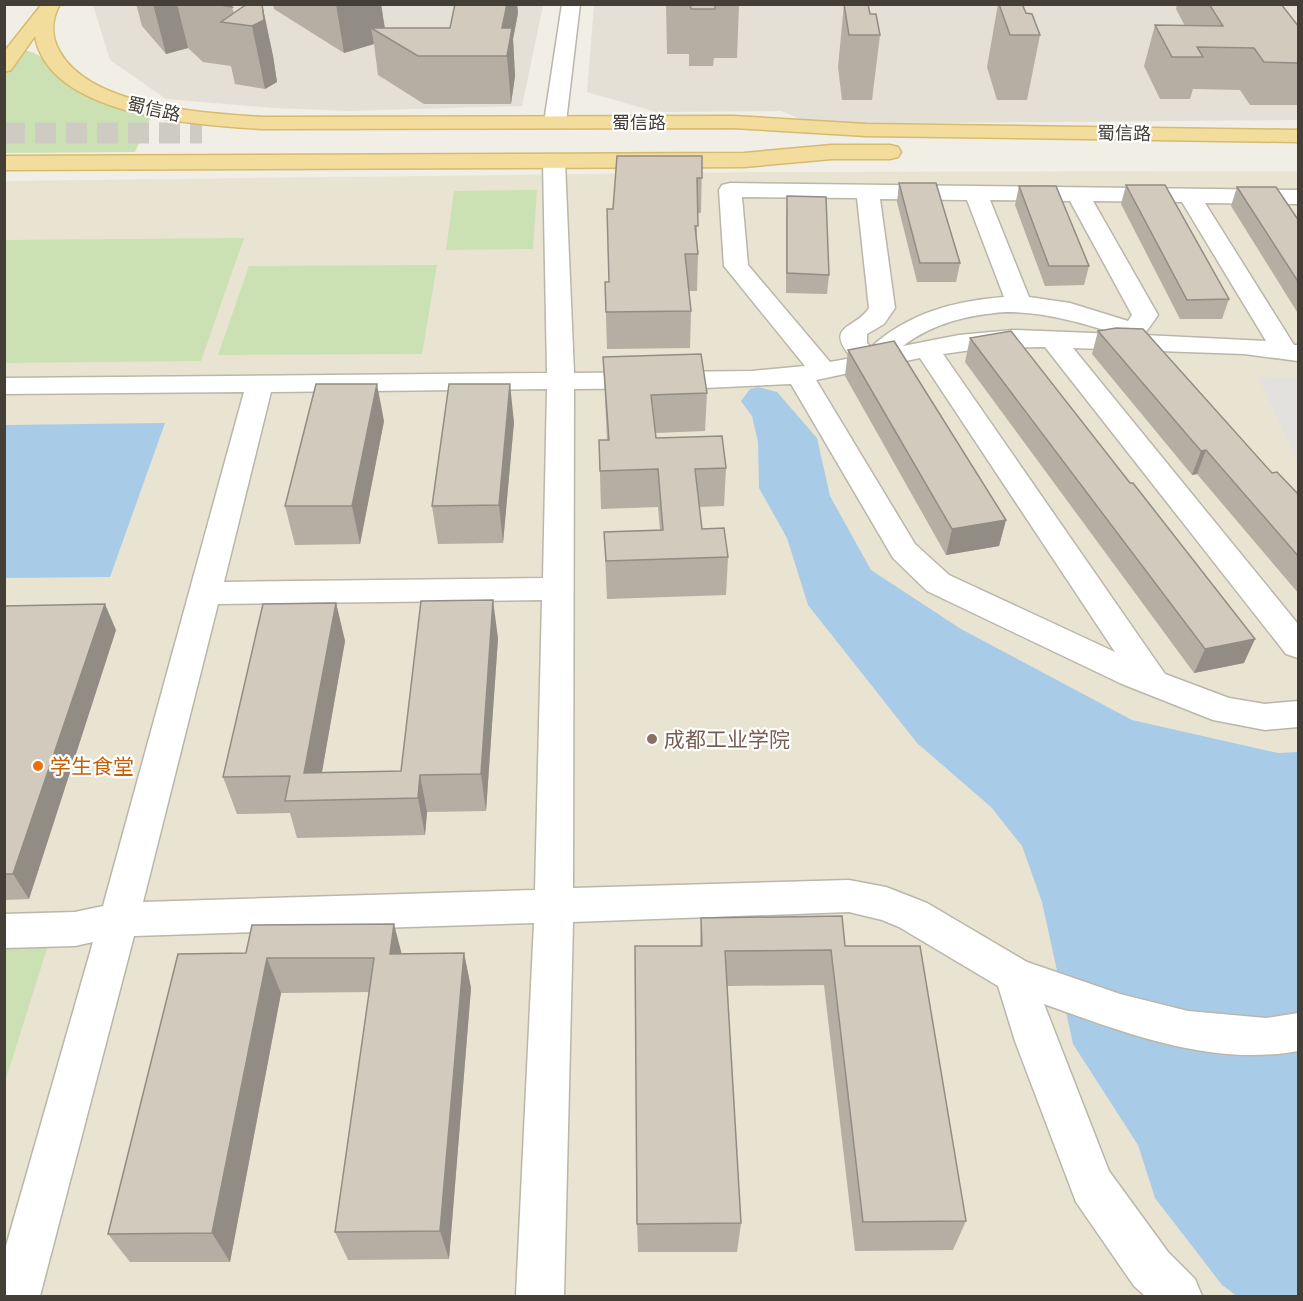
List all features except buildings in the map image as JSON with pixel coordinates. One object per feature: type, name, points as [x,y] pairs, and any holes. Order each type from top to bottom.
[{"type":"main road","name":"蜀信路","points":[[43,8],[43,34],[48,53],[55,63],[87,88],[121,102],[173,115],[200,133],[263,123],[733,122],[866,130],[1299,136]]},
{"type":"main road","points":[[4,44],[43,8]]},
{"type":"main road","points":[[4,66],[43,8]]},
{"type":"main road","points":[[164,163],[156,155],[162,136],[200,133],[737,134],[866,130]]},
{"type":"main road","points":[[200,133],[832,152]]},
{"type":"main road","name":"蜀信路","points":[[4,163],[554,162],[744,160],[832,152],[1299,151]]},
{"type":"street","points":[[555,122],[571,4]]},
{"type":"street","points":[[540,1296],[554,905],[561,381],[554,162]]},
{"type":"street","points":[[1299,197],[730,190],[736,266],[811,373],[904,551],[938,583],[1153,682],[1225,711],[1265,717],[1299,714]]},
{"type":"street","points":[[868,192],[882,308],[875,319],[854,331],[854,344],[870,362]]},
{"type":"street","points":[[976,193],[1020,305]]},
{"type":"street","points":[[1078,194],[1145,315],[1130,336]]},
{"type":"street","points":[[1189,195],[1292,352]]},
{"type":"street","points":[[870,362],[912,328],[943,315],[979,306],[1020,305],[1058,308],[1130,336]]},
{"type":"street","points":[[4,386],[704,380],[811,373],[980,339],[1130,336],[1292,352]]},
{"type":"street","points":[[1052,339],[1299,646]]},
{"type":"street","points":[[927,349],[1153,682]]},
{"type":"street","points":[[16,1296],[120,920],[260,383]]},
{"type":"street","points":[[205,593],[558,589]]},
{"type":"street","points":[[4,931],[75,929],[120,920],[849,896],[886,904],[913,915],[1014,975],[1119,1013],[1188,1030],[1266,1037],[1299,1032]]},
{"type":"street","points":[[1014,975],[1036,1041],[1092,1186],[1151,1269],[1178,1296]]},
{"type":"shaded area","points":[[93,5],[543,5],[522,106],[348,111],[274,108],[166,99],[110,60]]},
{"type":"shaded area","points":[[594,5],[1298,5],[1298,120],[813,124],[781,111],[656,112],[587,92]]},
{"type":"shaded area","name":"成都工业学院","points":[[1298,171],[1298,1296],[5,1296],[4,181],[755,172]]},
{"type":"shaded area","points":[[1258,377],[1298,378],[1298,462]]},
{"type":"green space","points":[[23,50],[39,56],[60,79],[75,90],[107,104],[151,117],[135,152],[5,153],[4,75]]},
{"type":"green space","points":[[537,190],[533,249],[446,250],[454,191]]},
{"type":"green space","points":[[244,238],[201,361],[5,363],[5,240]]},
{"type":"green space","points":[[437,265],[422,354],[218,355],[249,266]]},
{"type":"green space","points":[[50,939],[5,1082],[4,940]]},
{"type":"water","points":[[758,387],[777,392],[817,438],[830,496],[871,570],[961,629],[1132,720],[1278,753],[1298,752],[1298,1296],[1237,1296],[1222,1285],[1155,1198],[1138,1145],[1073,1044],[1042,902],[1022,846],[991,807],[917,743],[808,605],[787,538],[759,488],[758,442],[752,416],[741,401],[750,389]]},
{"type":"water","points":[[165,423],[110,577],[5,578],[5,425]]},
{"type":"tunnel","points":[[4,133],[202,133]]},
{"type":"place","name":"成都工业学院","points":[[652,739]]},
{"type":"place","name":"学生食堂","points":[[38,766]]}]
